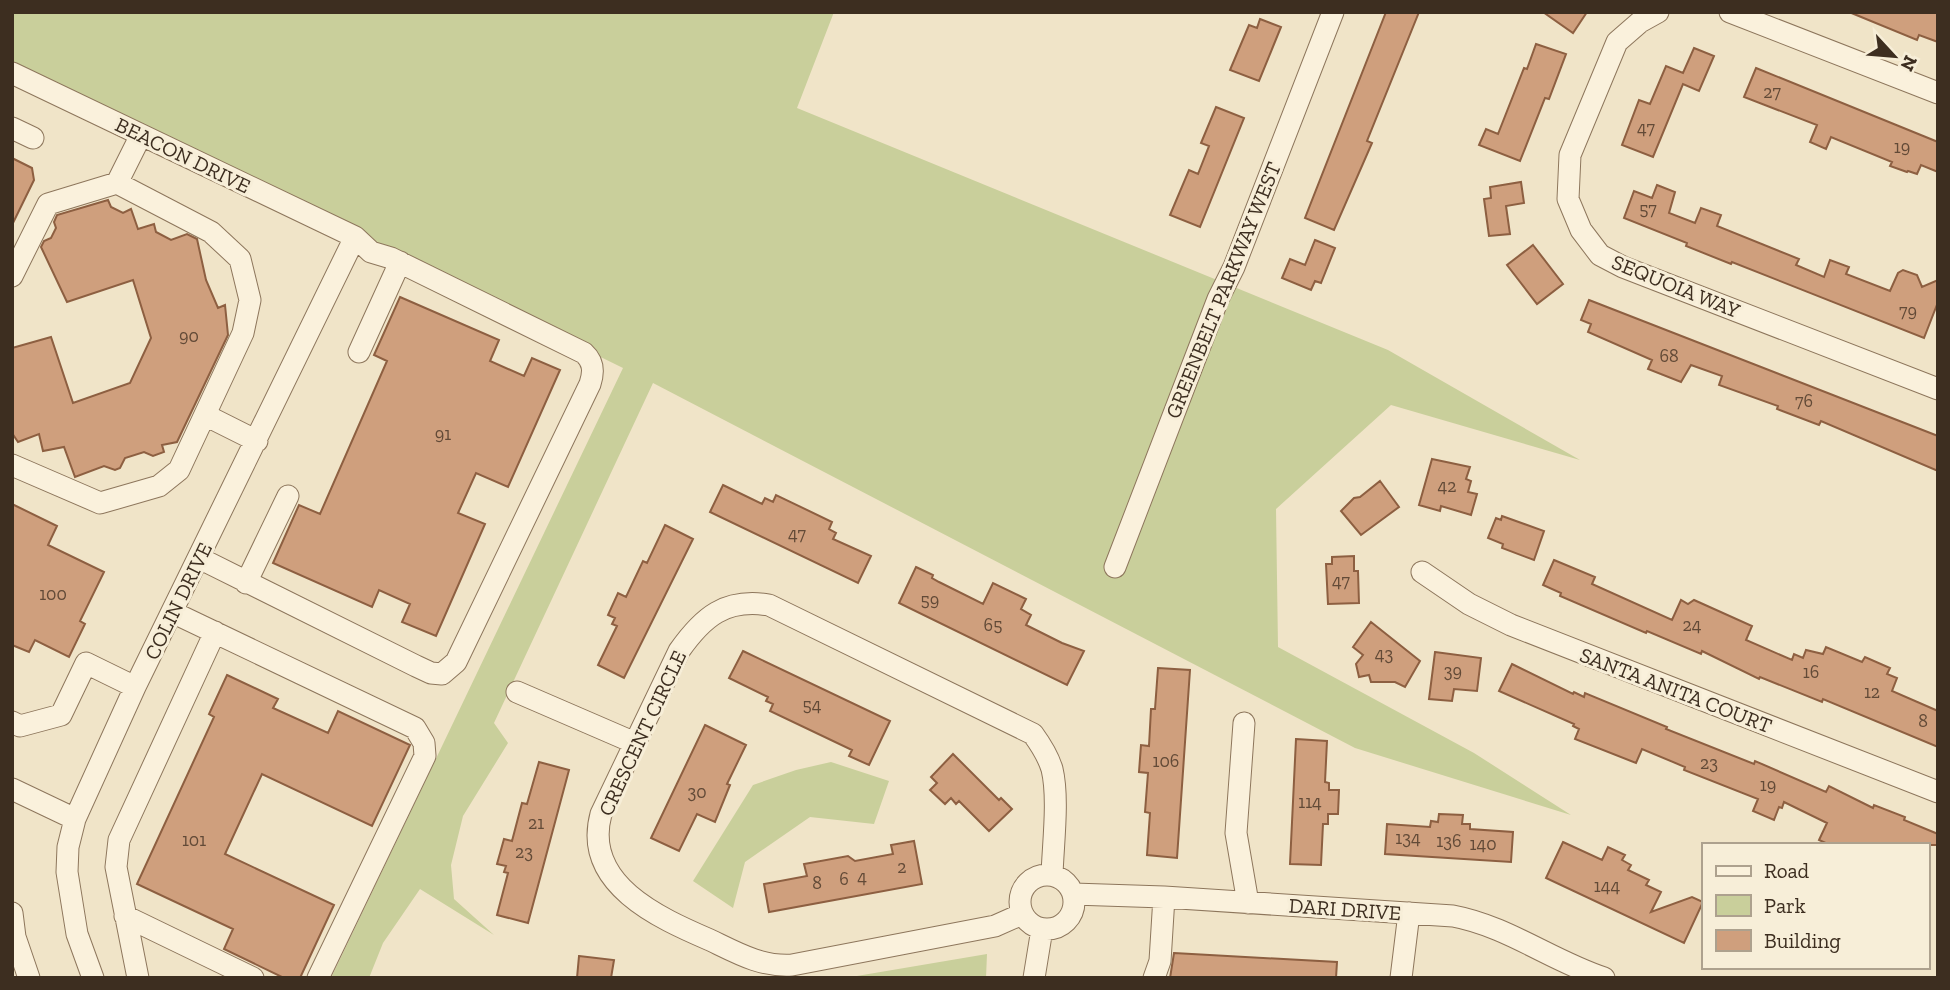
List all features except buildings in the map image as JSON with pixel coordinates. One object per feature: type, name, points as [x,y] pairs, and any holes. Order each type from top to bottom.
[{"type":"street","name":"GREENBELT PARKWAY WEST","points":[[1115,567],[1218,299],[1234,267],[1333,12]]},
{"type":"street","name":"SEQUOIA WAY","points":[[1658,12],[1640,22],[1618,42],[1570,155],[1568,199],[1581,230],[1600,255],[1623,267],[1938,389]]},
{"type":"street","points":[[1730,12],[1938,93]]},
{"type":"street","name":"BEACON DRIVE","points":[[12,73],[355,237],[371,252],[400,262],[589,358],[593,374],[579,408],[456,662],[442,674],[431,673],[246,583]]},
{"type":"street","points":[[12,128],[33,138]]},
{"type":"street","points":[[117,183],[141,135]]},
{"type":"street","points":[[12,276],[48,204],[117,183],[211,232],[240,259],[250,300],[243,332],[179,470],[159,486],[100,503],[12,465]]},
{"type":"street","name":"COLIN DRIVE","points":[[93,978],[77,934],[67,872],[68,847],[75,819],[135,687],[355,237]]},
{"type":"street","points":[[359,352],[400,262]]},
{"type":"street","points":[[205,415],[257,441]]},
{"type":"street","points":[[199,558],[246,583],[288,496]]},
{"type":"street","name":"SANTA ANITA COURT","points":[[1422,572],[1469,604],[1511,625],[1938,792]]},
{"type":"street","name":"CRESCENT CIRCLE","points":[[1023,914],[995,926],[774,966],[757,962],[668,921],[626,894],[608,870],[598,843],[598,827],[679,651],[695,628],[718,611],[736,604],[751,602],[769,605],[1033,734],[1045,751],[1052,769],[1052,875]]},
{"type":"street","points":[[172,612],[415,728],[424,743],[425,756],[318,978]]},
{"type":"street","points":[[138,978],[116,867],[119,840],[215,632]]},
{"type":"street","points":[[12,722],[20,726],[61,715],[86,663],[135,687]]},
{"type":"street","points":[[517,692],[635,743]]},
{"type":"street","points":[[1244,723],[1236,833],[1248,903]]},
{"type":"street","points":[[12,789],[75,819]]},
{"type":"street","points":[[1052,875],[1067,883],[1073,894],[1073,908],[1067,920],[1056,928],[1042,929],[1030,924],[1023,914],[1020,902],[1026,885],[1036,877],[1052,875]]},
{"type":"street","name":"DARI DRIVE","points":[[1073,894],[1164,897],[1471,919],[1604,978]]},
{"type":"street","points":[[1154,978],[1160,961],[1164,897]]},
{"type":"street","points":[[12,913],[15,937],[29,978]]},
{"type":"street","points":[[1401,978],[1409,913]]},
{"type":"street","points":[[125,916],[253,978]]},
{"type":"street","points":[[1034,978],[1042,929]]},
{"type":"green space","points":[[12,12],[834,12],[797,108],[1388,350],[1580,460],[1391,405],[1276,509],[1278,647],[1474,753],[1571,815],[1355,748],[653,383],[494,723],[508,743],[463,816],[451,865],[454,899],[494,935],[420,889],[383,943],[369,978],[331,978],[623,368],[12,68]]},
{"type":"green space","points":[[831,762],[889,781],[874,824],[810,817],[745,862],[733,908],[693,881],[753,785],[796,770]]},
{"type":"green space","points":[[987,954],[986,978],[845,978]]}]
